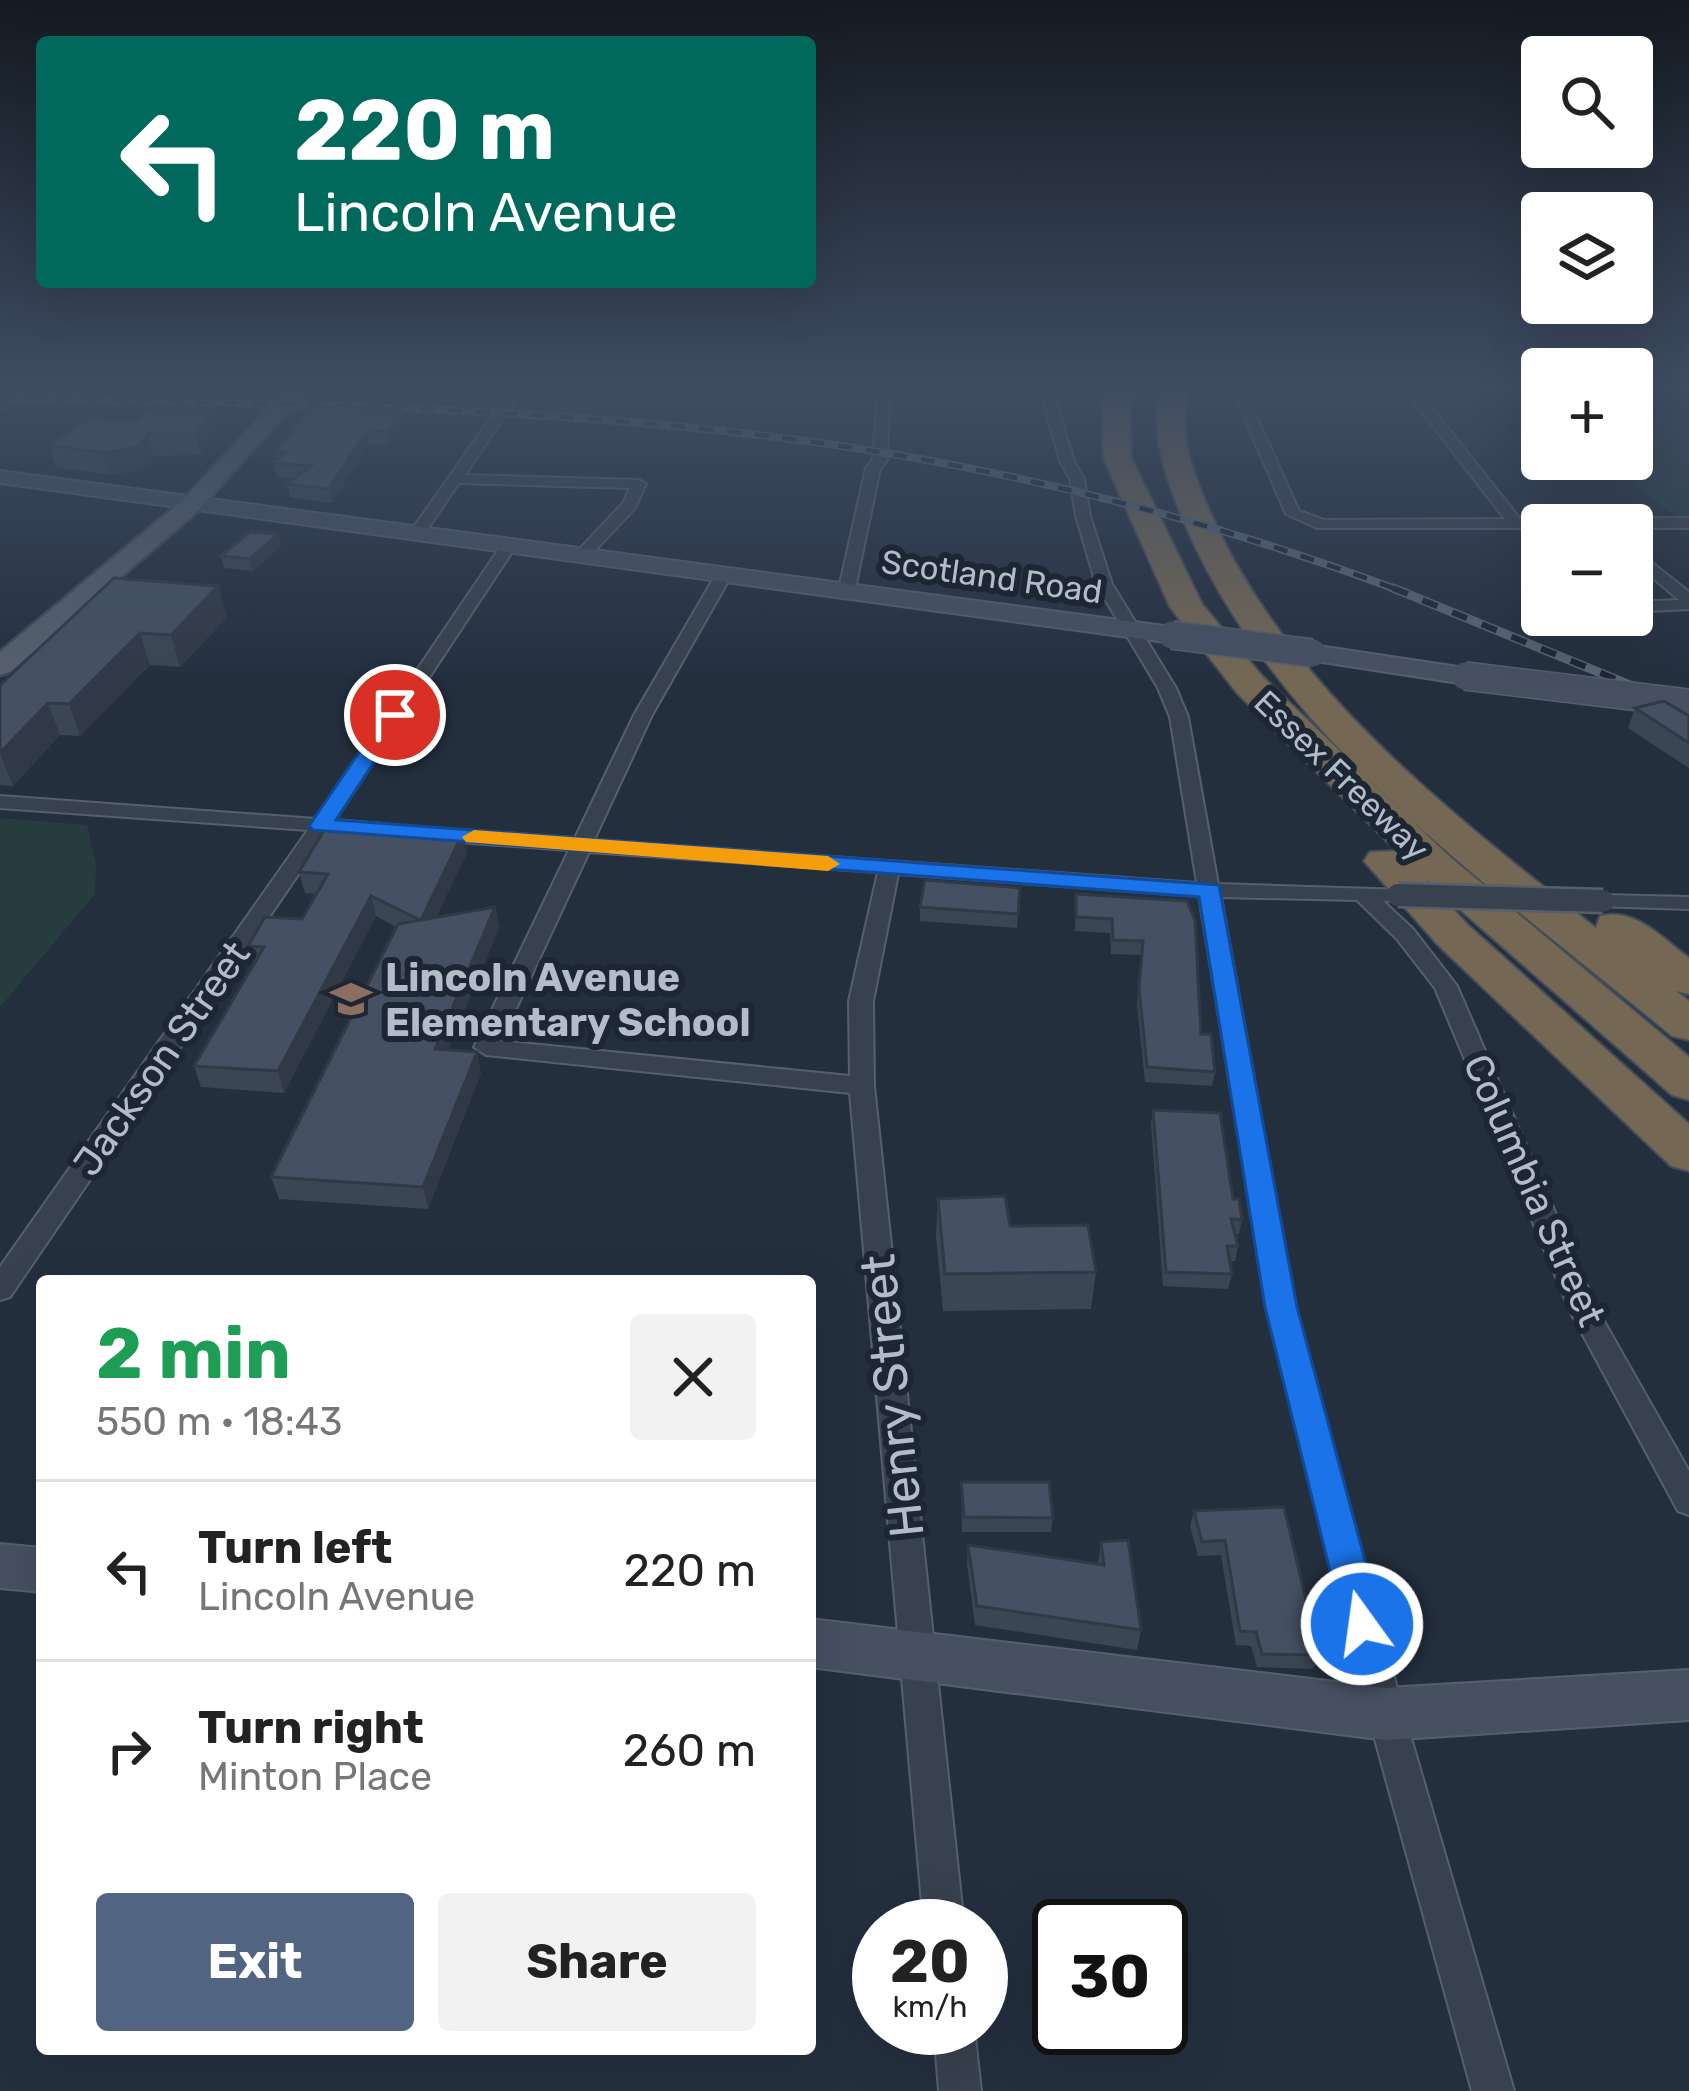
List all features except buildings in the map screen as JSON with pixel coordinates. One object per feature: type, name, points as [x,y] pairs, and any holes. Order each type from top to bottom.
[{"type":"highway","name":"Essex Freeway","points":[[1128,487],[1180,621],[1433,865],[1689,1083]]},
{"type":"highway","name":"Essex Freeway","points":[[1187,487],[1205,542],[1231,591],[1308,669],[1436,815],[1689,1025]]},
{"type":"highway","points":[[1180,621],[1257,723],[1453,935],[1689,1153]]},
{"type":"highway","points":[[1308,669],[1689,980]]},
{"type":"main road","name":"Scotland Road","points":[[68,487],[1132,631],[1180,621],[1308,669],[1465,676],[1689,703]]},
{"type":"main road","points":[[0,666],[207,487]]},
{"type":"main road","points":[[0,1566],[36,1569]]},
{"type":"main road","points":[[816,1644],[1385,1714],[1689,1695]]},
{"type":"street","points":[[418,534],[449,487]]},
{"type":"street","points":[[582,555],[630,505],[638,487]]},
{"type":"street","points":[[846,592],[868,487]]},
{"type":"street","points":[[1067,487],[1083,516],[1104,584],[1167,688],[1179,717],[1281,1307],[1385,1714],[1493,2091]]},
{"type":"street","points":[[1281,487],[1293,514],[1322,525],[1521,524]]},
{"type":"street","points":[[1487,487],[1516,524]]},
{"type":"street","points":[[1653,523],[1689,523]]},
{"type":"street","name":"Jackson Street","points":[[0,1289],[321,826],[508,546]]},
{"type":"street","points":[[1653,570],[1689,602]]},
{"type":"street","points":[[723,576],[643,715],[486,1047],[862,1086]]},
{"type":"street","points":[[1653,605],[1689,602]]},
{"type":"street","points":[[0,802],[1210,890],[1689,903]]},
{"type":"street","name":"Henry Street","points":[[890,868],[861,1001],[862,1086],[941,1899]]},
{"type":"street","name":"Columbia Street","points":[[1363,893],[1405,934],[1446,986],[1584,1311],[1689,1501]]},
{"type":"street","points":[[957,2055],[960,2091]]},
{"type":"green space","points":[[1637,487],[1689,487],[1689,518],[1678,518]]},
{"type":"green space","points":[[0,818],[87,825],[96,864],[95,894],[0,1007]]},
{"type":"railway","points":[[1052,487],[1241,536],[1396,589]]},
{"type":"railway","points":[[1396,589],[1401,591]]},
{"type":"railway","points":[[1396,589],[1689,709]]},
{"type":"slow traffic","points":[[474,837],[828,864]]},
{"type":"place","name":"Lincoln Avenue Elementary School","points":[[351,999]]},
{"type":"route","points":[[395,715],[321,826],[1210,890],[1281,1307],[1362,1624]]}]
